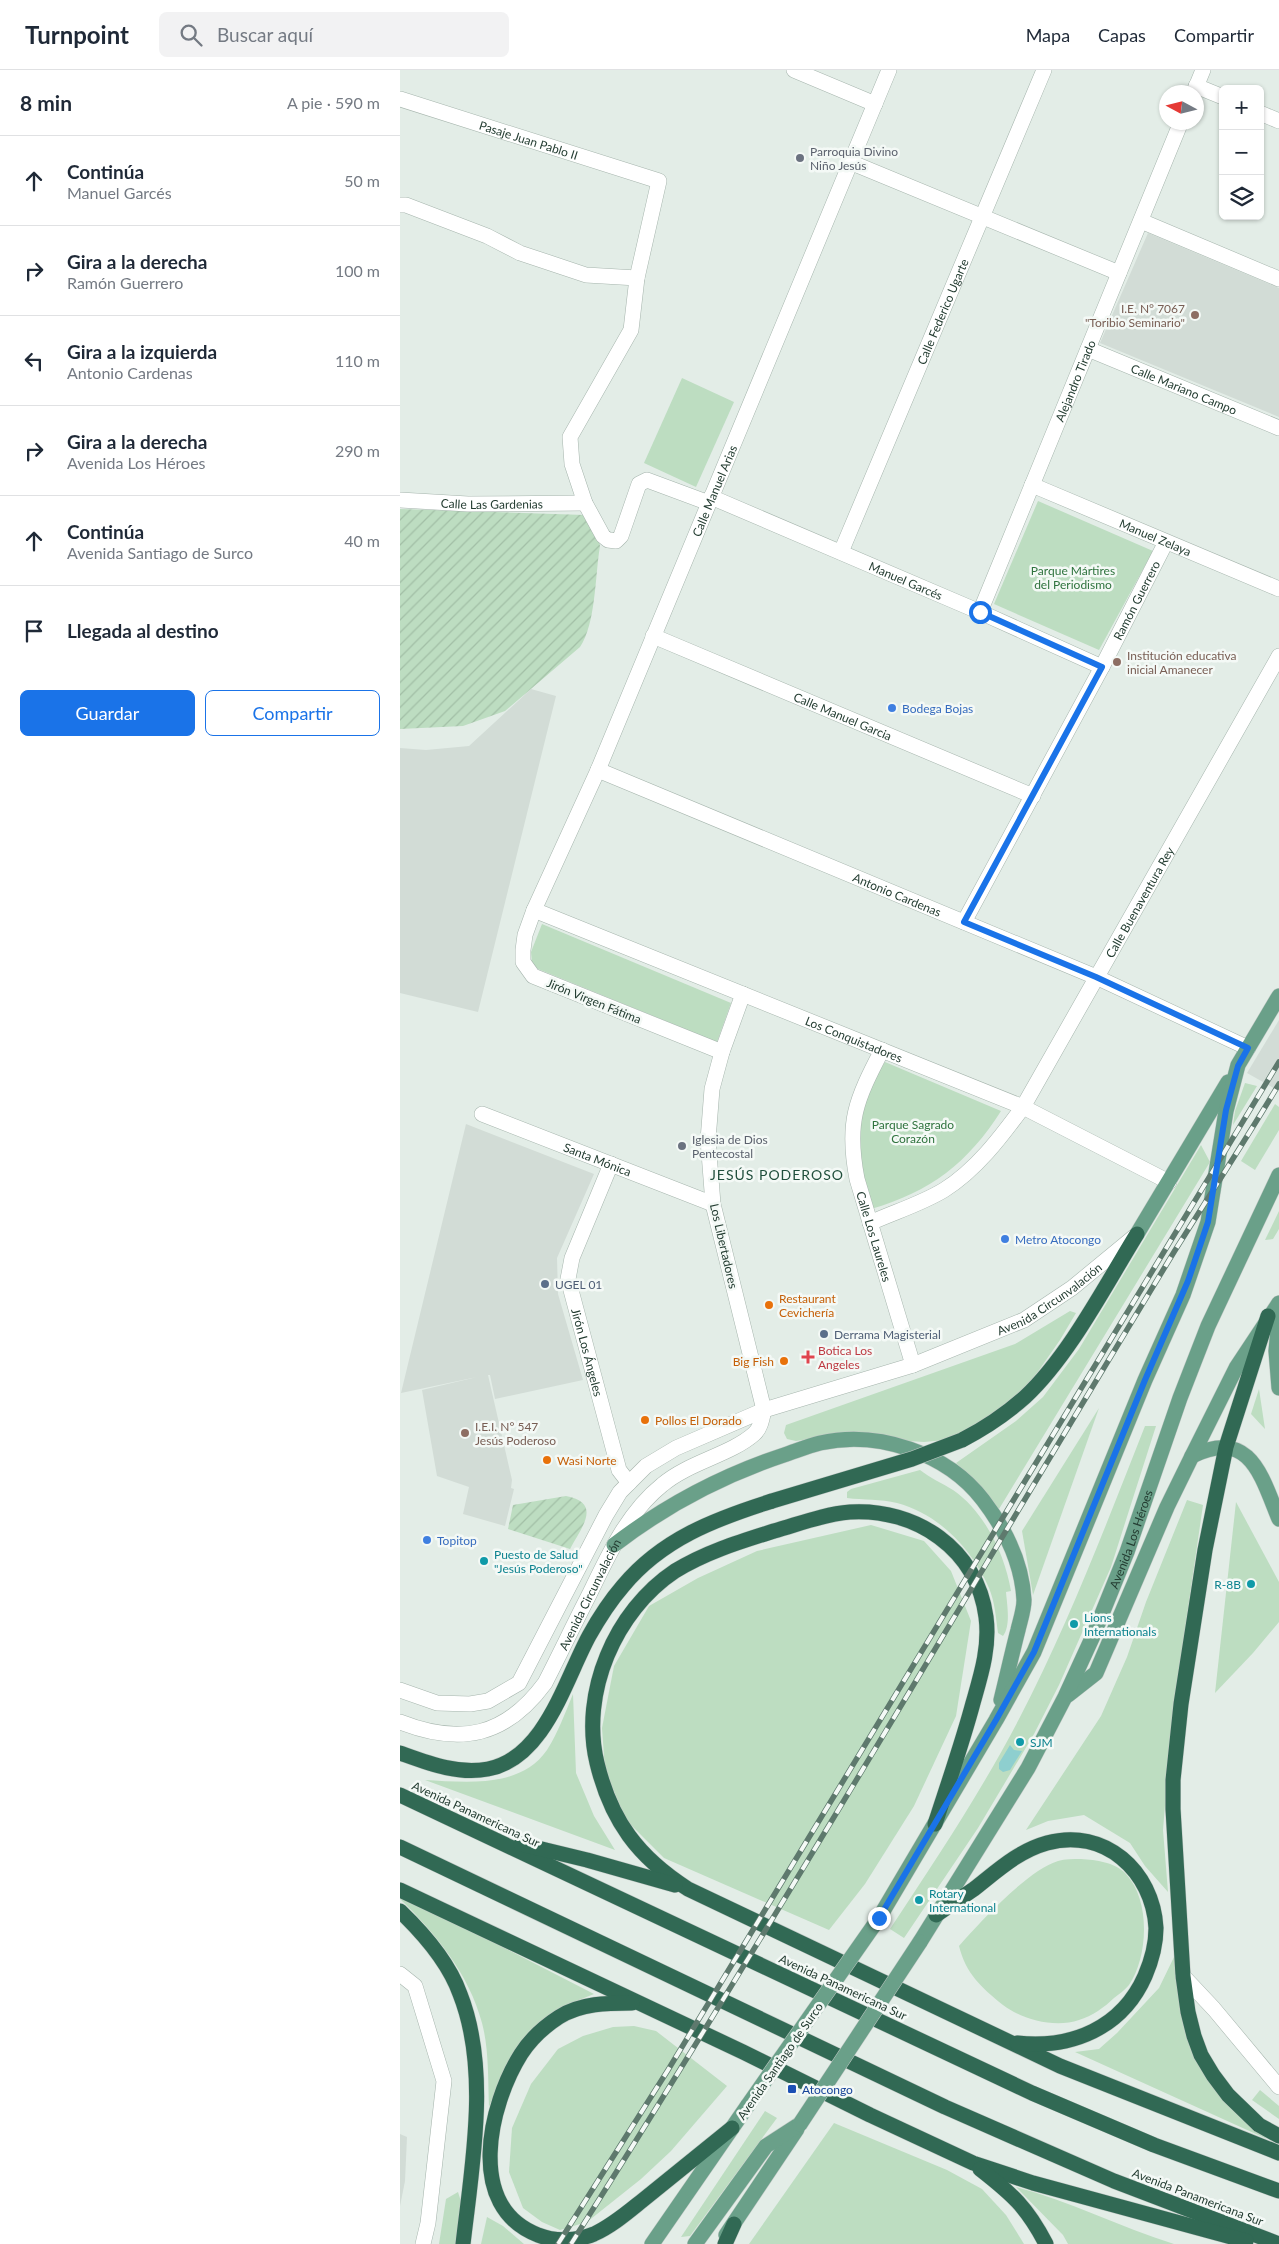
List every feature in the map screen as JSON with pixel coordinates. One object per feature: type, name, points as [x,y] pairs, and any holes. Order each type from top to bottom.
[{"type":"highway","points":[[400,1753],[442,1767],[468,1770],[488,1769],[515,1758],[540,1732],[595,1627],[623,1586],[640,1567],[660,1551],[687,1533],[730,1514],[912,1460],[962,1440],[1010,1410],[1040,1382],[1075,1334],[1137,1234]]},
{"type":"highway","points":[[1274,1318],[1226,1447],[1205,1550],[1190,1641],[1174,1780],[1176,1874],[1183,1976],[1188,2012],[1194,2036],[1201,2056],[1228,2095],[1259,2124],[1279,2136]]},
{"type":"highway","points":[[688,1889],[657,1867],[627,1835],[604,1789],[596,1758],[593,1724],[596,1693],[604,1663],[616,1636],[633,1612],[651,1591],[674,1572],[727,1546],[822,1517],[850,1512],[875,1513],[911,1522],[928,1529],[948,1542],[964,1562],[978,1588],[986,1616],[987,1644],[984,1663],[965,1732],[935,1824]]},
{"type":"highway","name":"Avenida Panamericana Sur","points":[[400,1795],[1032,2093],[1154,2145],[1279,2191]]},
{"type":"highway","points":[[496,1839],[587,1860],[688,1889],[1068,2069],[1279,2153]]},
{"type":"highway","points":[[936,1915],[1024,1852],[1057,1841],[1083,1840],[1108,1848],[1131,1864],[1146,1888],[1155,1918],[1156,1929],[1153,1949],[1141,1984],[1121,2013],[1099,2029],[1080,2038],[1048,2044],[1006,2041]]},
{"type":"highway","name":"Avenida Panamericana Sur","points":[[400,1847],[945,2107],[1114,2181],[1279,2244]]},
{"type":"highway","points":[[400,1890],[973,2163],[1032,2183],[1260,2244]]},
{"type":"highway","points":[[400,1911],[420,1932],[447,1970],[460,1993],[470,2024],[477,2099],[463,2244]]},
{"type":"highway","points":[[638,2003],[601,2003],[579,2008],[560,2016],[538,2034],[522,2052],[499,2099],[490,2154],[492,2183],[503,2210],[515,2223],[542,2237],[571,2240],[594,2234],[623,2215],[732,2128]]},
{"type":"highway","points":[[973,2163],[1014,2197],[1034,2221],[1046,2244]]},
{"type":"highway","points":[[725,2244],[734,2224]]},
{"type":"main road","points":[[935,1824],[1034,1652],[1145,1380],[1185,1288],[1208,1222],[1226,1110],[1238,1066],[1279,996]]},
{"type":"main road","name":"Avenida Circunvalación","points":[[1137,1234],[1238,1066]]},
{"type":"main road","name":"Avenida Los Héroes","points":[[936,1915],[1028,1768],[1065,1697],[1093,1636],[1127,1552],[1180,1398],[1208,1326],[1279,1174]]},
{"type":"main road","points":[[1065,1697],[1096,1673],[1159,1525],[1192,1456],[1236,1368],[1274,1318],[1279,1302]]},
{"type":"main road","points":[[1274,1318],[1279,1388]]},
{"type":"main road","points":[[614,1545],[648,1518],[696,1491],[766,1461],[820,1443],[860,1440],[895,1444],[941,1462],[972,1486],[991,1511],[1017,1556],[1024,1602],[996,1720]]},
{"type":"main road","points":[[1192,1456],[1204,1450],[1226,1447],[1237,1450],[1249,1457],[1259,1469],[1279,1519]]},
{"type":"main road","name":"Avenida Santiago de Surco","points":[[652,2244],[879,1918],[935,1824]]},
{"type":"main road","points":[[719,2244],[800,2124],[936,1915]]},
{"type":"main road","points":[[695,2244],[766,2146],[800,2124]]},
{"type":"street","points":[[794,70],[875,104]]},
{"type":"street","name":"Calle Manuel Arias","points":[[534,910],[598,770],[889,70]]},
{"type":"street","name":"Calle Federico Ugarte","points":[[841,552],[1044,70]]},
{"type":"street","points":[[1197,85],[1203,70]]},
{"type":"street","points":[[1204,92],[1219,96]]},
{"type":"street","name":"Pasaje Juan Pablo II","points":[[400,99],[658,181],[637,278]]},
{"type":"street","points":[[1264,114],[1279,120]]},
{"type":"street","name":"Alejandro Tirado","points":[[980,612],[1178,130]]},
{"type":"street","points":[[850,162],[1119,273]]},
{"type":"street","points":[[400,205],[406,205],[486,236],[520,253],[586,275],[637,278],[631,330],[570,437],[572,464],[585,504]]},
{"type":"street","points":[[1141,221],[1279,278]]},
{"type":"street","name":"Calle Mariano Campo","points":[[1088,348],[1279,428]]},
{"type":"street","name":"Manuel Garcés","points":[[585,504],[604,536],[608,540],[616,540],[621,536],[639,484],[647,480],[710,500],[841,552],[1102,667]]},
{"type":"street","name":"Manuel Zelaya","points":[[1032,485],[1279,589]]},
{"type":"street","name":"Calle Las Gardenias","points":[[400,500],[468,504],[585,504]]},
{"type":"street","name":"Ramón Guerrero","points":[[964,922],[1102,667],[1166,542]]},
{"type":"street","name":"Calle Manuel Garcia","points":[[653,636],[1033,796]]},
{"type":"street","name":"Calle Buenaventura Rey","points":[[870,1224],[943,1190],[954,1182],[985,1154],[1023,1107],[1279,656]]},
{"type":"street","name":"Antonio Cardenas","points":[[598,770],[1096,977],[1248,1048]]},
{"type":"street","name":"Los Conquistadores","points":[[534,910],[1023,1107],[1169,1182]]},
{"type":"street","name":"Jirón Virgen Fátima","points":[[534,910],[525,935],[523,950],[523,962],[533,976],[722,1052]]},
{"type":"street","name":"Los Libertadores","points":[[743,994],[722,1052],[712,1089],[708,1140],[713,1204],[764,1410]]},
{"type":"street","name":"Calle Los Laureles","points":[[882,1050],[865,1082],[852,1126],[852,1151],[857,1179],[913,1365]]},
{"type":"street","name":"Santa Mónica","points":[[482,1114],[713,1204]]},
{"type":"street","name":"Jirón Los Ángeles","points":[[611,1164],[572,1258],[568,1279],[619,1470],[629,1483]]},
{"type":"street","name":"Avenida Circunvalación","points":[[400,1690],[438,1703],[470,1704],[488,1701],[519,1683],[606,1515],[620,1492],[646,1466],[676,1448],[764,1410],[913,1365],[1024,1320],[1072,1288],[1137,1234]]},
{"type":"street","name":"Avenida Circunvalación","points":[[400,1722],[438,1733],[465,1734],[506,1723],[525,1707],[545,1683],[614,1545],[642,1505],[662,1485],[683,1470],[740,1443],[755,1433],[760,1425],[764,1410]]},
{"type":"street","points":[[400,1974],[415,1986],[444,2080],[428,2223],[423,2244]]},
{"type":"street","points":[[1183,1976],[1214,2009],[1279,2087]]},
{"type":"shaded area","name":"I.E. N° 7067 \"Toribio Seminario\"","points":[[1148,233],[1279,288],[1279,417],[1100,343]]},
{"type":"shaded area","points":[[531,689],[556,696],[478,1012],[400,993],[400,748],[426,750],[469,746]]},
{"type":"shaded area","points":[[1279,1020],[1279,1091],[1247,1073]]},
{"type":"shaded area","points":[[466,1124],[594,1174],[557,1258],[558,1294],[583,1380],[495,1399],[490,1375],[488,1375],[512,1480],[511,1488],[514,1489],[505,1526],[463,1514],[469,1487],[437,1476],[422,1390],[477,1377],[401,1393]]},
{"type":"shaded area","points":[[400,2134],[407,2137],[405,2181],[400,2206]]},
{"type":"green space","points":[[682,378],[734,402],[696,487],[644,463]]},
{"type":"green space","name":"Parque Mártires del Periodismo","points":[[1038,501],[1153,551],[1099,650],[994,604]]},
{"type":"green space","points":[[400,509],[585,515],[598,538],[600,546],[592,613],[580,647],[505,711],[463,726],[400,729]]},
{"type":"green space","points":[[542,924],[731,1003],[717,1042],[538,969],[532,963],[531,952]]},
{"type":"green space","name":"Parque Sagrado Corazón","points":[[885,1062],[1001,1111],[975,1146],[946,1173],[912,1194],[871,1209],[860,1163],[859,1131],[868,1095]]},
{"type":"green space","points":[[1245,1083],[1257,1086],[1233,1125],[1235,1111]]},
{"type":"green space","points":[[1275,1104],[1279,1107],[1279,1130],[1255,1170],[1241,1161]]},
{"type":"green space","points":[[1201,1145],[1210,1162],[999,1509],[956,1463],[1016,1421],[1043,1397],[1079,1349]]},
{"type":"green space","points":[[1279,1211],[1279,1229],[1273,1239],[1265,1240]]},
{"type":"green space","points":[[1070,1311],[1076,1313],[1060,1340],[1037,1373],[1011,1403],[979,1424],[945,1440],[924,1442],[828,1436],[796,1441],[787,1439],[784,1433],[786,1425],[1015,1344]]},
{"type":"green space","points":[[1259,1389],[1265,1429],[1251,1414]]},
{"type":"green space","points":[[1099,1408],[1033,1595],[1022,1531]]},
{"type":"green space","points":[[1145,1426],[1156,1426],[1111,1567],[1059,1685],[1034,1734],[978,1828],[904,1938],[890,1929],[973,1800],[1019,1719],[1070,1611]]},
{"type":"green space","points":[[920,1470],[964,1499],[975,1510],[992,1535],[1004,1563],[1011,1591],[1006,1592],[1008,1621],[1003,1636],[998,1633],[993,1599],[982,1574],[963,1547],[940,1524],[927,1515],[897,1503],[847,1498],[847,1492],[851,1489]]},
{"type":"green space","points":[[566,1496],[577,1499],[584,1504],[586,1510],[583,1525],[570,1549],[508,1529],[513,1505]]},
{"type":"green space","points":[[1187,1500],[1203,1505],[1172,1719],[1163,1830],[1168,1892],[1145,1866],[1130,1843],[1084,1815],[1048,1821],[1026,1830],[1101,1716],[1127,1657],[1146,1602]]},
{"type":"green space","points":[[1236,1502],[1279,1582],[1279,1622],[1215,1693]]},
{"type":"green space","points":[[871,1525],[924,1541],[951,1571],[971,1621],[956,1716],[914,1806],[865,1884],[829,1930],[664,1858],[626,1820],[605,1770],[602,1728],[614,1666],[649,1606],[698,1578],[757,1551]]},
{"type":"green space","points":[[573,1694],[576,1773],[594,1816],[615,1850],[425,1780],[474,1782],[491,1780],[507,1777],[536,1763],[547,1750],[558,1730]]},
{"type":"green space","points":[[1081,1859],[1111,1864],[1122,1870],[1134,1885],[1140,1899],[1144,1929],[1140,1960],[1135,1973],[1129,1985],[1107,2005],[1079,2020],[1050,2023],[1020,2015],[1003,2005],[981,1986],[970,1972],[959,1946],[1005,1898],[1033,1875],[1046,1866],[1058,1861]]},
{"type":"green space","points":[[400,1894],[594,1994],[569,2004],[551,2015],[500,2079],[489,2107],[486,2043],[482,2023],[469,1988],[450,1956],[426,1926],[400,1899]]},
{"type":"green space","points":[[1175,1955],[1182,1994],[1229,2104],[1267,2139],[1075,2052],[1099,2049],[1117,2033],[1159,1988]]},
{"type":"green space","points":[[634,2026],[656,2031],[727,2086],[671,2151],[641,2179],[587,2222],[560,2230],[542,2222],[523,2208],[509,2172],[512,2128],[531,2084],[558,2049],[583,2036],[613,2027]]},
{"type":"green space","points":[[1260,2090],[1279,2106],[1279,2119],[1252,2100]]},
{"type":"green space","points":[[765,2111],[777,2118],[690,2236],[681,2237]]},
{"type":"green space","points":[[834,2123],[947,2170],[982,2189],[1006,2215],[1024,2244],[749,2244]]},
{"type":"green space","points":[[1016,2187],[1056,2199],[1174,2244],[1068,2244],[1063,2235]]},
{"type":"green space","points":[[458,2192],[463,2208],[456,2244],[439,2244],[446,2199]]},
{"type":"green space","points":[[487,2217],[503,2226],[524,2244],[481,2244]]},
{"type":"water","points":[[1010,1745],[1014,1750],[1022,1751],[1010,1770],[1003,1772],[999,1769],[999,1763]]},
{"type":"railway","points":[[558,2244],[668,2070],[1279,1062]]},
{"type":"railway","points":[[571,2244],[724,1998],[1174,1252],[1279,1084]]},
{"type":"place","name":"Parroquia Divino Niño Jesús","points":[[800,158]]},
{"type":"place","name":"I.E. N° 7067 \"Toribio Seminario\"","points":[[1195,315]]},
{"type":"place","name":"Institución educativa inicial Amanecer","points":[[1117,662]]},
{"type":"place","name":"Bodega Bojas","points":[[892,708]]},
{"type":"place","name":"Iglesia de Dios Pentecostal","points":[[682,1146]]},
{"type":"place","name":"Metro Atocongo","points":[[1005,1239]]},
{"type":"place","name":"UGEL 01","points":[[545,1284]]},
{"type":"place","name":"Restaurant Cevichería","points":[[769,1305]]},
{"type":"place","name":"Derrama Magisterial","points":[[824,1334]]},
{"type":"place","name":"Botica Los Angeles","points":[[808,1357]]},
{"type":"place","name":"Big Fish","points":[[784,1361]]},
{"type":"place","name":"Pollos El Dorado","points":[[645,1420]]},
{"type":"place","name":"I.E.I. N° 547 Jesús Poderoso","points":[[465,1433]]},
{"type":"place","name":"Wasi Norte","points":[[547,1460]]},
{"type":"place","name":"Topitop","points":[[427,1540]]},
{"type":"place","name":"Puesto de Salud \"Jesús Poderoso\"","points":[[484,1561]]},
{"type":"place","name":"R-8B","points":[[1251,1584]]},
{"type":"place","name":"Lions Internationals","points":[[1074,1624]]},
{"type":"place","name":"SJM","points":[[1020,1742]]},
{"type":"place","name":"Rotary International","points":[[919,1900]]},
{"type":"place","name":"Atocongo","points":[[792,2089]]},
{"type":"district","name":"JESÚS PODEROSO","points":[[777,1174]]},
{"type":"route","points":[[879,1918],[1034,1652],[1145,1380],[1188,1281],[1208,1222],[1226,1110],[1238,1066],[1248,1048],[1096,977],[964,922],[1102,667],[980,612]]}]
